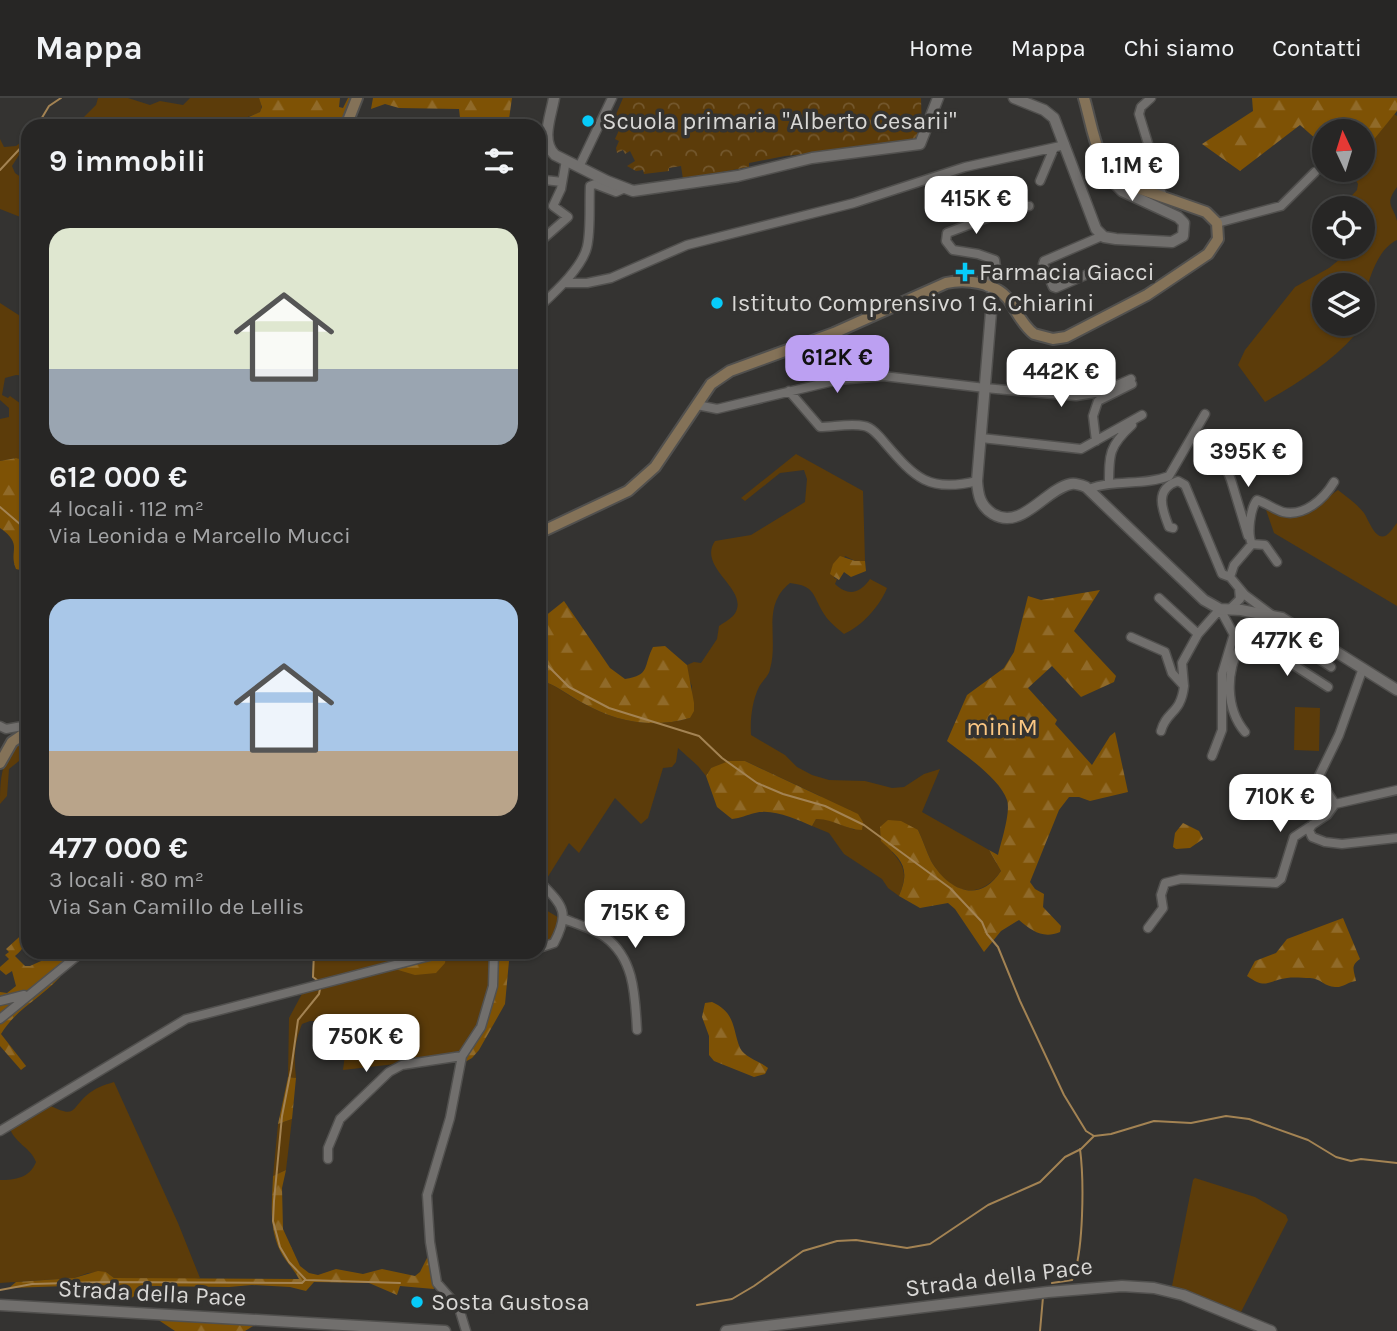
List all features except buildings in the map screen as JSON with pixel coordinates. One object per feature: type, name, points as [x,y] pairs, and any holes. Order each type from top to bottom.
[{"type":"main road","points":[[349,119],[357,98]]},
{"type":"main road","points":[[546,530],[628,491],[640,482],[655,467],[711,384],[730,371],[834,333],[946,283],[968,281],[990,287],[1007,298],[1026,327],[1034,334],[1060,339],[1147,295],[1208,254],[1218,239],[1217,223],[1206,212],[1115,178],[1105,167],[1084,98]]},
{"type":"main road","points":[[0,763],[12,741],[21,735]]},
{"type":"street","points":[[554,98],[546,142],[555,155],[633,191],[738,176],[812,158],[920,144],[938,98]]},
{"type":"street","points":[[579,167],[612,98]]},
{"type":"street","points":[[1014,98],[1044,110],[1054,118],[1101,236]]},
{"type":"street","points":[[1151,98],[1141,107],[1139,114],[1153,160],[1151,167],[1163,196]]},
{"type":"street","points":[[546,301],[566,284],[611,278],[687,246],[843,206],[965,167],[1065,145]]},
{"type":"street","points":[[1040,181],[1054,148]]},
{"type":"street","points":[[546,236],[568,217],[553,206],[562,183],[566,160]]},
{"type":"street","points":[[1217,223],[1281,206],[1312,175]]},
{"type":"street","points":[[1090,273],[1056,288],[1043,264],[1044,261],[1101,236],[1172,242],[1183,236],[1184,223],[1178,217],[1122,191],[1116,185],[1115,178]]},
{"type":"street","points":[[546,182],[562,183]]},
{"type":"street","points":[[566,284],[567,277],[587,248],[590,186],[595,184],[617,192],[625,188]]},
{"type":"street","points":[[987,195],[1001,200],[1003,204],[1029,206]]},
{"type":"street","points":[[1003,204],[997,214],[968,223],[947,233],[946,237],[953,250],[995,260],[996,267],[990,287],[977,481],[978,495],[983,506],[996,515],[1009,518],[1025,513],[1061,487],[1074,483],[1089,489],[1204,600],[1225,609],[1282,618],[1397,690]]},
{"type":"street","points":[[697,405],[717,409],[838,380],[883,376],[1076,396],[1101,391],[1131,379],[1133,384],[1098,401],[1093,416],[1096,441]]},
{"type":"street","points":[[789,391],[820,427],[865,426],[879,435],[906,467],[925,481],[954,487],[977,481]]},
{"type":"street","points":[[1089,489],[1109,484],[1160,480],[1169,476],[1205,414]]},
{"type":"street","points":[[981,438],[1081,449],[1140,416],[1114,442],[1109,484]]},
{"type":"street","points":[[1220,452],[1250,540]]},
{"type":"street","points":[[1173,528],[1169,527],[1161,502],[1163,491],[1169,484],[1178,481],[1185,485],[1222,574],[1230,577],[1242,591],[1273,616]]},
{"type":"street","points":[[1230,577],[1234,565],[1250,540],[1253,504],[1257,500],[1283,512],[1294,513],[1317,502],[1334,482]]},
{"type":"street","points":[[1250,540],[1265,545],[1277,562]]},
{"type":"street","points":[[1161,731],[1163,723],[1177,709],[1183,698],[1182,663],[1198,634],[1240,599],[1242,591]]},
{"type":"street","points":[[1242,591],[1245,611]]},
{"type":"street","points":[[1159,598],[1198,634]]},
{"type":"street","points":[[1225,609],[1240,646]]},
{"type":"street","points":[[1212,756],[1222,730],[1222,674],[1234,634]]},
{"type":"street","points":[[1131,636],[1165,652],[1172,673],[1184,686]]},
{"type":"street","points":[[1240,646],[1273,647],[1296,644],[1331,667]]},
{"type":"street","points":[[1240,646],[1234,656],[1231,708],[1245,732]]},
{"type":"street","points":[[1273,647],[1275,653],[1328,687]]},
{"type":"street","points":[[1335,804],[1318,778],[1339,734],[1363,668]]},
{"type":"street","points":[[0,726],[6,730],[21,727]]},
{"type":"street","points":[[1148,928],[1163,908],[1161,895],[1166,883],[1181,879],[1276,883],[1281,879],[1294,837],[1327,816],[1335,804],[1397,790]]},
{"type":"street","points":[[1312,825],[1309,830],[1312,837],[1325,842],[1342,844],[1397,838]]},
{"type":"street","points":[[546,888],[560,903],[564,919],[554,943],[546,946]]},
{"type":"street","points":[[564,919],[605,937],[618,950],[628,966],[634,988],[637,1030]]},
{"type":"street","points":[[0,1019],[73,959]]},
{"type":"street","points":[[0,1131],[186,1019],[418,959]]},
{"type":"street","points":[[466,1331],[459,1308],[437,1283],[430,1242],[427,1195],[450,1118],[462,1056],[481,1027],[494,986],[494,959]]},
{"type":"street","points":[[0,1001],[27,995]]},
{"type":"street","points":[[328,1159],[328,1148],[340,1119],[389,1072],[402,1065],[462,1056]]},
{"type":"street","name":"Strada della Pace","points":[[726,1331],[1048,1292],[1122,1286],[1154,1288],[1183,1295],[1271,1331]]},
{"type":"street","name":"Strada della Pace","points":[[0,1305],[300,1327],[445,1331]]},
{"type":"green space","points":[[98,98],[128,98],[150,105],[160,101],[183,105],[190,98],[259,98],[261,108],[258,113],[244,119],[82,119],[96,105]]},
{"type":"green space","points":[[259,98],[340,98],[339,107],[343,108],[348,98],[356,98],[348,119],[244,119],[260,112],[262,107]]},
{"type":"green space","points":[[373,98],[512,98],[509,119],[460,119],[459,109],[399,108],[385,104],[371,109]]},
{"type":"green space","points":[[623,98],[921,98],[922,136],[918,142],[785,156],[749,163],[749,167],[683,179],[681,166],[669,168],[669,171],[644,174],[643,170],[636,171],[627,166],[635,161],[630,151],[625,154],[623,150],[617,153],[619,141],[615,139],[620,128],[612,124]]},
{"type":"green space","points":[[1252,98],[1397,98],[1397,111],[1376,137],[1376,119],[1312,119],[1312,136],[1300,125],[1240,171],[1202,144],[1253,111]]},
{"type":"green space","points":[[1394,114],[1397,116],[1397,187],[1390,201],[1397,221],[1397,240],[1384,251],[1372,273],[1320,273],[1340,259],[1375,259],[1375,196],[1351,196],[1357,190],[1357,182],[1376,182],[1376,137]]},
{"type":"green space","points":[[0,139],[4,147],[16,146],[21,142],[21,152],[12,166],[21,177],[21,217],[0,209]]},
{"type":"green space","points":[[1312,278],[1312,336],[1354,336],[1313,372],[1265,402],[1238,365],[1245,350],[1295,287]]},
{"type":"green space","points":[[0,303],[21,316],[21,375],[5,378],[2,395],[8,398],[10,396],[21,404],[21,459],[0,461],[0,419],[9,417],[9,408],[0,400]]},
{"type":"green space","points":[[796,454],[863,491],[865,561],[855,561],[845,556],[834,578],[837,579],[835,584],[845,591],[854,592],[870,579],[887,588],[870,615],[844,634],[826,617],[815,597],[805,586],[790,583],[781,592],[773,612],[770,669],[755,698],[751,735],[785,755],[797,767],[829,780],[865,781],[892,788],[904,787],[924,774],[940,769],[922,812],[989,850],[1001,871],[983,888],[964,890],[946,880],[931,861],[918,830],[892,852],[904,872],[899,896],[888,888],[882,879],[844,854],[829,833],[812,826],[816,819],[824,818],[855,830],[820,796],[745,761],[711,768],[706,776],[678,748],[676,762],[672,767],[663,768],[648,818],[641,824],[615,798],[579,853],[569,843],[546,880],[546,683],[594,709],[621,719],[661,723],[690,718],[692,686],[687,675],[687,665],[701,663],[717,639],[719,626],[733,616],[737,607],[732,589],[713,561],[711,551],[715,541],[751,535],[805,502],[807,479],[804,470],[780,473],[745,501],[741,498]]},
{"type":"green space","points":[[21,459],[21,570],[16,569],[12,539],[0,528],[0,461]]},
{"type":"green space","points":[[1338,490],[1364,513],[1377,534],[1385,536],[1397,523],[1397,606],[1274,533],[1265,507],[1275,513],[1288,515],[1303,511]]},
{"type":"green space","points":[[840,556],[865,561],[866,571],[851,577],[844,572],[839,580],[830,574],[833,564]]},
{"type":"green space","name":"miniM","points":[[1100,590],[1074,631],[1116,676],[1114,682],[1081,697],[1052,666],[1028,688],[1057,720],[1055,724],[1092,765],[1115,732],[1128,792],[1090,801],[1069,797],[1059,810],[1030,882],[1044,894],[1043,907],[1061,926],[1060,932],[1048,935],[1038,933],[1019,920],[1001,931],[984,952],[948,903],[920,908],[899,896],[904,871],[899,859],[881,841],[880,827],[888,820],[901,821],[918,830],[931,861],[946,880],[955,886],[974,890],[992,882],[1001,871],[989,850],[998,855],[1007,819],[1007,800],[990,776],[947,741],[967,695],[1004,668],[1014,652],[1028,596],[1041,600]]},
{"type":"green space","points":[[564,601],[610,668],[625,679],[643,672],[653,647],[665,646],[687,665],[694,703],[690,718],[661,723],[621,719],[594,709],[546,683],[546,615]]},
{"type":"green space","points":[[1295,707],[1320,708],[1319,751],[1294,750]]},
{"type":"green space","points":[[21,739],[21,755],[19,761],[9,769],[7,796],[0,804],[4,765]]},
{"type":"green space","points":[[729,761],[745,761],[858,814],[863,822],[862,830],[822,819],[816,819],[812,826],[769,812],[732,819],[717,807],[706,776],[711,768]]},
{"type":"green space","points":[[1183,823],[1199,831],[1203,839],[1190,848],[1176,849],[1173,847],[1175,833]]},
{"type":"green space","points":[[546,910],[561,919],[553,938],[546,942]]},
{"type":"green space","points":[[1343,918],[1360,959],[1354,966],[1356,981],[1340,987],[1328,986],[1314,978],[1280,979],[1263,984],[1247,976],[1255,961],[1276,953],[1287,939]]},
{"type":"green space","points":[[21,935],[21,950],[15,956],[25,966],[46,959],[84,959],[57,970],[60,977],[21,1011],[1,1034],[26,1066],[21,1070],[0,1046],[0,992],[7,993],[16,986],[12,971],[6,975],[0,970],[9,959],[5,955],[9,952],[6,949]]},
{"type":"green space","points":[[313,959],[404,959],[316,981],[312,976]]},
{"type":"green space","points":[[429,959],[492,959],[493,965],[487,1003],[463,1050],[413,1061],[415,1052],[409,1050],[404,1063],[343,1070],[349,1023],[310,1021],[302,1024],[297,1038],[296,1078],[288,1077],[289,1018],[304,990]]},
{"type":"green space","points":[[431,959],[446,959],[436,973],[415,975],[395,969]]},
{"type":"green space","points":[[502,959],[509,961],[505,1004],[479,1050],[465,1062],[463,1061],[486,1014],[494,989],[498,962]]},
{"type":"green space","points":[[712,1002],[729,1016],[742,1051],[768,1068],[765,1074],[754,1077],[714,1061],[709,1055],[709,1036],[702,1017],[705,1003]]},
{"type":"green space","points":[[288,1077],[296,1078],[292,1119],[278,1124]]},
{"type":"green space","points":[[114,1082],[200,1278],[114,1278],[106,1272],[88,1273],[74,1278],[0,1283],[0,1180],[26,1175],[36,1162],[10,1129],[49,1105],[69,1112],[90,1093]]},
{"type":"green space","points":[[292,1119],[286,1170],[273,1176],[278,1124]]},
{"type":"green space","points":[[286,1170],[282,1188],[283,1229],[300,1266],[309,1273],[318,1275],[336,1269],[363,1274],[382,1269],[415,1276],[428,1256],[434,1289],[400,1286],[397,1295],[369,1283],[314,1282],[306,1291],[290,1287],[252,1285],[147,1286],[129,1300],[120,1298],[114,1286],[9,1288],[16,1282],[74,1278],[98,1271],[106,1272],[114,1278],[299,1279],[278,1247],[273,1227],[273,1176]]},
{"type":"green space","points":[[1195,1178],[1255,1197],[1286,1215],[1288,1220],[1241,1312],[1172,1286]]},
{"type":"green space","points":[[157,1319],[258,1323],[245,1331],[175,1331]]},
{"type":"waterway","points":[[41,119],[49,106],[61,98]]},
{"type":"waterway","points":[[0,170],[21,148]]},
{"type":"waterway","points":[[0,507],[21,525]]},
{"type":"waterway","points":[[546,664],[569,687],[609,708],[699,736],[722,758],[757,783],[825,806],[864,825],[950,888],[982,922],[987,934],[998,947],[1064,1095],[1086,1131],[1094,1136]]},
{"type":"waterway","points":[[314,959],[313,977],[317,980]]},
{"type":"waterway","points":[[320,989],[298,1020],[282,1116],[273,1221],[280,1247],[289,1262],[306,1280],[400,1283]]},
{"type":"waterway","points":[[697,1305],[732,1299],[803,1251],[837,1241],[856,1240],[907,1248],[930,1244],[988,1205],[1040,1182],[1065,1157],[1081,1149],[1094,1136],[1111,1134],[1154,1121],[1191,1123],[1226,1116],[1249,1119],[1308,1140],[1336,1157],[1351,1161],[1361,1159],[1397,1163]]},
{"type":"waterway","points":[[1052,1283],[1072,1280],[1076,1268],[1082,1216],[1080,1149]]},
{"type":"waterway","points":[[0,1290],[32,1284],[302,1283],[305,1280]]},
{"type":"waterway","points":[[1040,1331],[1043,1297]]},
{"type":"place","name":"Scuola primaria \"Alberto Cesarii\"","points":[[588,121]]},
{"type":"place","name":"Farmacia Giacci","points":[[965,272]]},
{"type":"place","name":"Istituto Comprensivo 1 G. Chiarini","points":[[717,303]]},
{"type":"place","name":"Sosta Gustosa","points":[[417,1302]]}]
